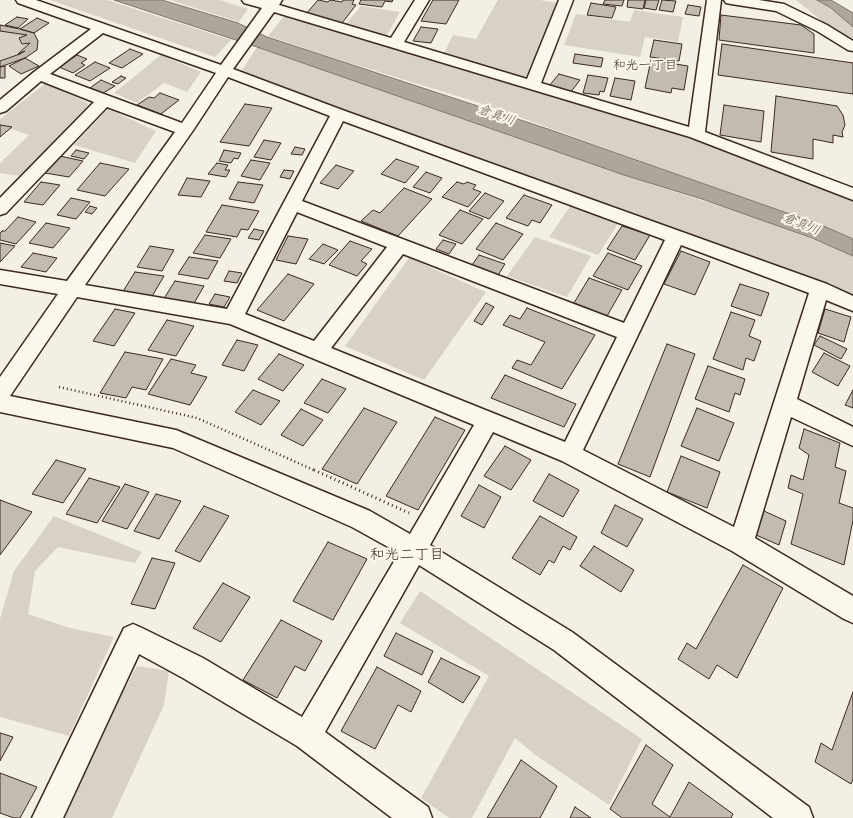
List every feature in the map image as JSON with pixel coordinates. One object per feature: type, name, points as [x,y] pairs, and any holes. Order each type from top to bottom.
[{"type":"street","points":[[23,0],[228,66],[338,114],[820,289],[853,304]]},
{"type":"street","points":[[249,0],[696,134],[853,194]]},
{"type":"street","points":[[395,44],[422,0]]},
{"type":"street","points":[[532,86],[566,0]]},
{"type":"street","points":[[696,134],[714,0]]},
{"type":"street","points":[[730,0],[779,6],[822,28],[853,47]]},
{"type":"street","points":[[0,394],[270,7]]},
{"type":"street","points":[[2,105],[102,26]]},
{"type":"street","points":[[39,76],[174,127],[186,129]]},
{"type":"street","points":[[0,209],[104,101]]},
{"type":"street","points":[[233,317],[338,114]]},
{"type":"street","points":[[292,204],[628,333]]},
{"type":"street","points":[[570,454],[676,237]]},
{"type":"street","points":[[317,352],[399,245]]},
{"type":"street","points":[[0,278],[233,317],[570,454],[741,543],[853,610]]},
{"type":"street","points":[[741,543],[820,289]]},
{"type":"street","points":[[0,403],[176,439],[361,519],[414,549],[563,641],[798,818]]},
{"type":"street","points":[[784,403],[853,437]]},
{"type":"street","points":[[307,736],[488,421]]},
{"type":"street","points":[[48,818],[133,637],[193,668],[307,736],[417,818]]},
{"type":"shaded area","points":[[50,0],[107,0],[231,40],[215,57]]},
{"type":"shaded area","points":[[170,0],[220,0],[248,9],[239,22]]},
{"type":"shaded area","points":[[498,0],[540,0],[558,3],[529,79],[444,53],[453,35],[476,39]]},
{"type":"shaded area","points":[[796,0],[817,0],[831,8],[853,24],[853,41],[832,29]]},
{"type":"shaded area","points":[[361,6],[400,12],[386,37],[345,25]]},
{"type":"shaded area","points":[[634,10],[683,17],[678,42],[645,37],[640,57],[564,45],[576,14],[630,22]]},
{"type":"shaded area","points":[[286,14],[690,137],[853,200],[853,239],[816,224],[483,104],[268,36]]},
{"type":"shaded area","points":[[2,30],[27,35],[19,38],[22,44],[30,43],[20,53],[25,51],[20,54],[0,61],[0,31]]},
{"type":"shaded area","points":[[257,47],[624,175],[759,219],[835,248],[853,256],[853,303],[239,75]]},
{"type":"shaded area","points":[[161,55],[201,72],[187,92],[164,83],[137,103],[114,93]]},
{"type":"shaded area","points":[[46,83],[90,104],[20,176],[0,173],[0,163],[29,135],[0,125],[0,119]]},
{"type":"shaded area","points":[[108,109],[156,131],[135,163],[74,145]]},
{"type":"shaded area","points":[[571,205],[619,222],[598,255],[549,237]]},
{"type":"shaded area","points":[[535,237],[591,256],[567,297],[507,276]]},
{"type":"shaded area","points":[[409,258],[486,292],[424,380],[345,346]]},
{"type":"shaded area","points":[[54,516],[142,552],[135,563],[58,547],[35,571],[28,614],[70,628],[114,637],[69,736],[0,717],[0,619],[14,571]]},
{"type":"shaded area","points":[[420,591],[642,739],[609,805],[534,754],[515,738],[472,818],[449,818],[421,798],[489,676],[400,623]]},
{"type":"shaded area","points":[[137,666],[169,671],[164,705],[112,818],[56,818]]},
{"type":"water","name":"倉真川","points":[[114,0],[162,0],[238,23],[267,37],[548,129],[821,225],[853,239],[853,256],[812,238],[702,199],[624,175],[257,47]]},
{"type":"water","points":[[817,0],[831,0],[853,13],[853,27],[831,8]]},
{"type":"building","points":[[318,0],[342,2],[343,0],[354,0],[352,4],[356,5],[342,23],[306,14]]},
{"type":"building","points":[[361,0],[393,0],[392,2],[385,1],[382,7],[359,4]]},
{"type":"building","points":[[433,0],[459,0],[446,24],[421,21]]},
{"type":"building","points":[[605,0],[624,0],[622,6],[603,4]]},
{"type":"building","points":[[628,0],[645,0],[643,9],[627,7]]},
{"type":"building","points":[[646,0],[659,0],[656,10],[644,8]]},
{"type":"building","points":[[662,0],[676,1],[673,12],[659,10]]},
{"type":"building","points":[[591,3],[616,7],[612,18],[587,15]]},
{"type":"building","points":[[688,5],[701,7],[699,16],[685,14]]},
{"type":"building","points":[[721,15],[801,25],[814,34],[814,53],[719,40]]},
{"type":"building","points":[[17,17],[28,19],[18,28],[5,25]]},
{"type":"building","points":[[37,18],[49,23],[34,33],[20,29]]},
{"type":"building","points":[[0,25],[34,33],[38,41],[37,50],[25,58],[0,67],[0,61],[20,54],[25,51],[18,54],[30,43],[22,44],[19,38],[27,35],[0,31]]},
{"type":"building","points":[[421,27],[438,29],[431,43],[413,41]]},
{"type":"building","points":[[654,40],[682,44],[679,61],[650,57]]},
{"type":"building","points":[[722,44],[853,63],[853,94],[718,75]]},
{"type":"building","points":[[130,49],[143,54],[122,68],[109,63]]},
{"type":"building","points":[[575,54],[603,58],[601,67],[573,63]]},
{"type":"building","points":[[77,55],[87,59],[81,63],[85,65],[73,73],[59,67]]},
{"type":"building","points":[[25,58],[39,66],[21,74],[9,66]]},
{"type":"building","points":[[651,60],[688,66],[684,90],[672,88],[671,93],[645,88]]},
{"type":"building","points":[[95,62],[110,68],[90,81],[75,75]]},
{"type":"building","points":[[5,66],[5,78],[0,78],[0,67]]},
{"type":"building","points":[[559,74],[580,80],[570,93],[549,86]]},
{"type":"building","points":[[588,75],[608,78],[604,92],[600,91],[599,95],[583,93]]},
{"type":"building","points":[[121,76],[126,78],[118,84],[112,82]]},
{"type":"building","points":[[615,78],[635,81],[631,100],[610,96]]},
{"type":"building","points":[[101,80],[115,86],[103,93],[90,88]]},
{"type":"building","points":[[160,93],[179,100],[161,114],[137,105],[149,97],[154,98]]},
{"type":"building","points":[[776,96],[837,106],[843,115],[845,125],[842,132],[843,137],[833,135],[833,143],[813,139],[813,159],[771,152]]},
{"type":"building","points":[[245,104],[272,108],[249,146],[220,142]]},
{"type":"building","points":[[724,105],[764,111],[761,142],[720,135]]},
{"type":"building","points":[[0,125],[12,127],[0,137]]},
{"type":"building","points":[[264,140],[281,143],[271,160],[254,157]]},
{"type":"building","points":[[295,147],[305,149],[302,155],[291,154]]},
{"type":"building","points":[[76,150],[89,153],[84,159],[71,156]]},
{"type":"building","points":[[224,150],[241,153],[238,159],[234,158],[231,163],[219,161]]},
{"type":"building","points":[[60,156],[83,161],[69,177],[45,173]]},
{"type":"building","points":[[396,159],[419,167],[405,183],[381,174]]},
{"type":"building","points":[[251,160],[270,163],[260,180],[241,176]]},
{"type":"building","points":[[100,163],[129,169],[105,196],[77,190]]},
{"type":"building","points":[[217,163],[228,165],[225,170],[230,170],[226,177],[208,174]]},
{"type":"building","points":[[336,165],[354,171],[338,189],[320,183]]},
{"type":"building","points":[[284,170],[294,171],[290,179],[280,177]]},
{"type":"building","points":[[426,172],[442,178],[430,193],[413,187]]},
{"type":"building","points":[[187,178],[210,181],[201,197],[178,195]]},
{"type":"building","points":[[41,182],[60,185],[43,205],[24,202]]},
{"type":"building","points":[[238,182],[263,185],[254,203],[229,199]]},
{"type":"building","points":[[457,182],[464,184],[467,182],[476,185],[473,189],[481,192],[468,207],[442,197]]},
{"type":"building","points":[[404,188],[432,199],[398,236],[361,221],[373,210],[380,213]]},
{"type":"building","points":[[485,193],[504,201],[489,219],[469,211]]},
{"type":"building","points":[[524,195],[552,205],[540,223],[532,220],[528,226],[506,218]]},
{"type":"building","points":[[71,198],[90,202],[76,219],[57,215]]},
{"type":"building","points":[[222,205],[259,211],[248,230],[241,229],[237,237],[206,232]]},
{"type":"building","points":[[90,206],[97,208],[92,214],[85,212]]},
{"type":"building","points":[[460,210],[483,219],[462,244],[439,235]]},
{"type":"building","points":[[18,217],[36,222],[16,244],[0,240],[0,233],[5,231]]},
{"type":"building","points":[[46,223],[70,228],[53,248],[29,243]]},
{"type":"building","points":[[496,223],[523,234],[503,260],[476,249]]},
{"type":"building","points":[[622,226],[650,235],[635,260],[607,249]]},
{"type":"building","points":[[254,229],[264,231],[259,240],[248,238]]},
{"type":"building","points":[[205,235],[231,239],[220,258],[193,253]]},
{"type":"building","points":[[288,236],[308,239],[296,264],[276,260]]},
{"type":"building","points":[[443,240],[456,244],[449,254],[436,249]]},
{"type":"building","points":[[350,241],[372,249],[361,261],[367,264],[357,276],[329,265]]},
{"type":"building","points":[[0,243],[15,246],[0,262]]},
{"type":"building","points":[[323,244],[338,250],[324,264],[309,259]]},
{"type":"building","points":[[150,246],[174,250],[162,271],[137,267]]},
{"type":"building","points":[[681,251],[710,262],[695,295],[664,284]]},
{"type":"building","points":[[33,253],[57,258],[46,272],[21,267]]},
{"type":"building","points":[[608,253],[642,266],[628,290],[593,276]]},
{"type":"building","points":[[479,255],[505,264],[498,275],[472,265]]},
{"type":"building","points":[[189,257],[218,261],[208,279],[178,274]]},
{"type":"building","points":[[229,271],[242,273],[237,283],[224,281]]},
{"type":"building","points":[[135,272],[164,276],[151,298],[122,293]]},
{"type":"building","points":[[288,274],[314,284],[284,321],[257,310]]},
{"type":"building","points":[[589,278],[622,290],[607,316],[574,303]]},
{"type":"building","points":[[175,281],[204,286],[193,305],[163,300]]},
{"type":"building","points":[[740,284],[769,293],[761,316],[731,306]]},
{"type":"building","points":[[215,294],[230,297],[224,307],[209,304]]},
{"type":"building","points":[[486,303],[494,307],[482,325],[474,321]]},
{"type":"building","points":[[527,308],[595,335],[562,389],[512,368],[517,360],[531,365],[545,342],[503,325],[510,315],[520,319]]},
{"type":"building","points":[[115,309],[135,313],[114,346],[93,341]]},
{"type":"building","points":[[825,309],[851,317],[844,342],[818,333]]},
{"type":"building","points":[[731,312],[755,320],[749,336],[761,341],[754,361],[746,358],[743,370],[713,359]]},
{"type":"building","points":[[167,320],[194,326],[176,356],[148,350]]},
{"type":"building","points":[[820,336],[847,349],[841,359],[814,345]]},
{"type":"building","points":[[237,340],[258,345],[244,371],[222,365]]},
{"type":"building","points":[[667,344],[695,354],[650,477],[618,464]]},
{"type":"building","points":[[125,352],[163,359],[146,390],[132,387],[126,398],[100,393]]},
{"type":"building","points":[[824,353],[850,366],[838,386],[812,372]]},
{"type":"building","points":[[279,354],[304,365],[283,391],[258,379]]},
{"type":"building","points":[[171,359],[196,365],[191,373],[207,377],[190,405],[148,394]]},
{"type":"building","points":[[708,366],[745,379],[740,395],[735,393],[729,412],[695,399]]},
{"type":"building","points":[[505,375],[576,404],[564,427],[491,398]]},
{"type":"building","points":[[322,379],[346,389],[328,413],[304,403]]},
{"type":"building","points":[[253,390],[280,401],[261,425],[235,412]]},
{"type":"building","points":[[853,390],[853,408],[845,405]]},
{"type":"building","points":[[364,408],[397,422],[357,484],[322,469]]},
{"type":"building","points":[[697,408],[734,423],[719,461],[681,446]]},
{"type":"building","points":[[301,409],[323,420],[303,446],[281,435]]},
{"type":"building","points":[[435,417],[465,430],[418,510],[386,496]]},
{"type":"building","points":[[804,429],[840,443],[835,467],[846,471],[839,503],[853,508],[853,520],[844,565],[791,544],[803,494],[788,488],[791,475],[803,480],[809,455],[799,448]]},
{"type":"building","points":[[505,446],[531,460],[511,490],[484,476]]},
{"type":"building","points":[[681,456],[720,472],[707,508],[667,492]]},
{"type":"building","points":[[56,460],[86,469],[63,503],[32,494]]},
{"type":"building","points":[[549,474],[579,490],[563,517],[533,501]]},
{"type":"building","points":[[89,478],[120,487],[97,523],[66,514]]},
{"type":"building","points":[[125,484],[149,492],[127,529],[102,521]]},
{"type":"building","points":[[479,485],[501,497],[484,528],[461,516]]},
{"type":"building","points":[[156,494],[181,501],[159,539],[134,531]]},
{"type":"building","points":[[0,500],[32,512],[0,555]]},
{"type":"building","points":[[615,505],[643,519],[627,547],[601,533]]},
{"type":"building","points":[[204,506],[229,516],[200,562],[175,551]]},
{"type":"building","points":[[764,511],[786,521],[779,545],[756,535]]},
{"type":"building","points":[[540,516],[577,537],[570,550],[563,546],[554,563],[549,560],[540,575],[512,558]]},
{"type":"building","points":[[328,542],[367,559],[333,620],[293,601]]},
{"type":"building","points":[[594,546],[634,570],[621,592],[580,566]]},
{"type":"building","points":[[152,558],[175,563],[155,609],[131,604]]},
{"type":"building","points":[[743,565],[783,588],[737,678],[717,665],[709,679],[678,659],[687,643],[696,649]]},
{"type":"building","points":[[223,583],[250,597],[221,642],[193,628]]},
{"type":"building","points":[[281,620],[322,641],[305,671],[295,666],[277,698],[243,680]]},
{"type":"building","points":[[396,633],[433,651],[422,675],[384,656]]},
{"type":"building","points":[[441,658],[480,677],[463,703],[428,682]]},
{"type":"building","points":[[377,667],[421,691],[411,712],[398,705],[375,749],[341,731]]},
{"type":"building","points":[[853,692],[853,779],[851,784],[815,762],[821,743],[832,750]]},
{"type":"building","points":[[0,733],[13,737],[0,761]]},
{"type":"building","points":[[646,745],[673,765],[652,804],[670,817],[689,782],[733,814],[731,818],[622,818],[610,809]]},
{"type":"building","points":[[521,760],[557,786],[540,818],[487,818]]},
{"type":"building","points":[[0,773],[37,787],[20,818],[14,818],[0,813]]},
{"type":"building","points":[[575,807],[591,818],[570,818]]},
{"type":"district","name":"和光一丁目","points":[[645,66]]},
{"type":"district","name":"和光二丁目","points":[[407,556]]}]
